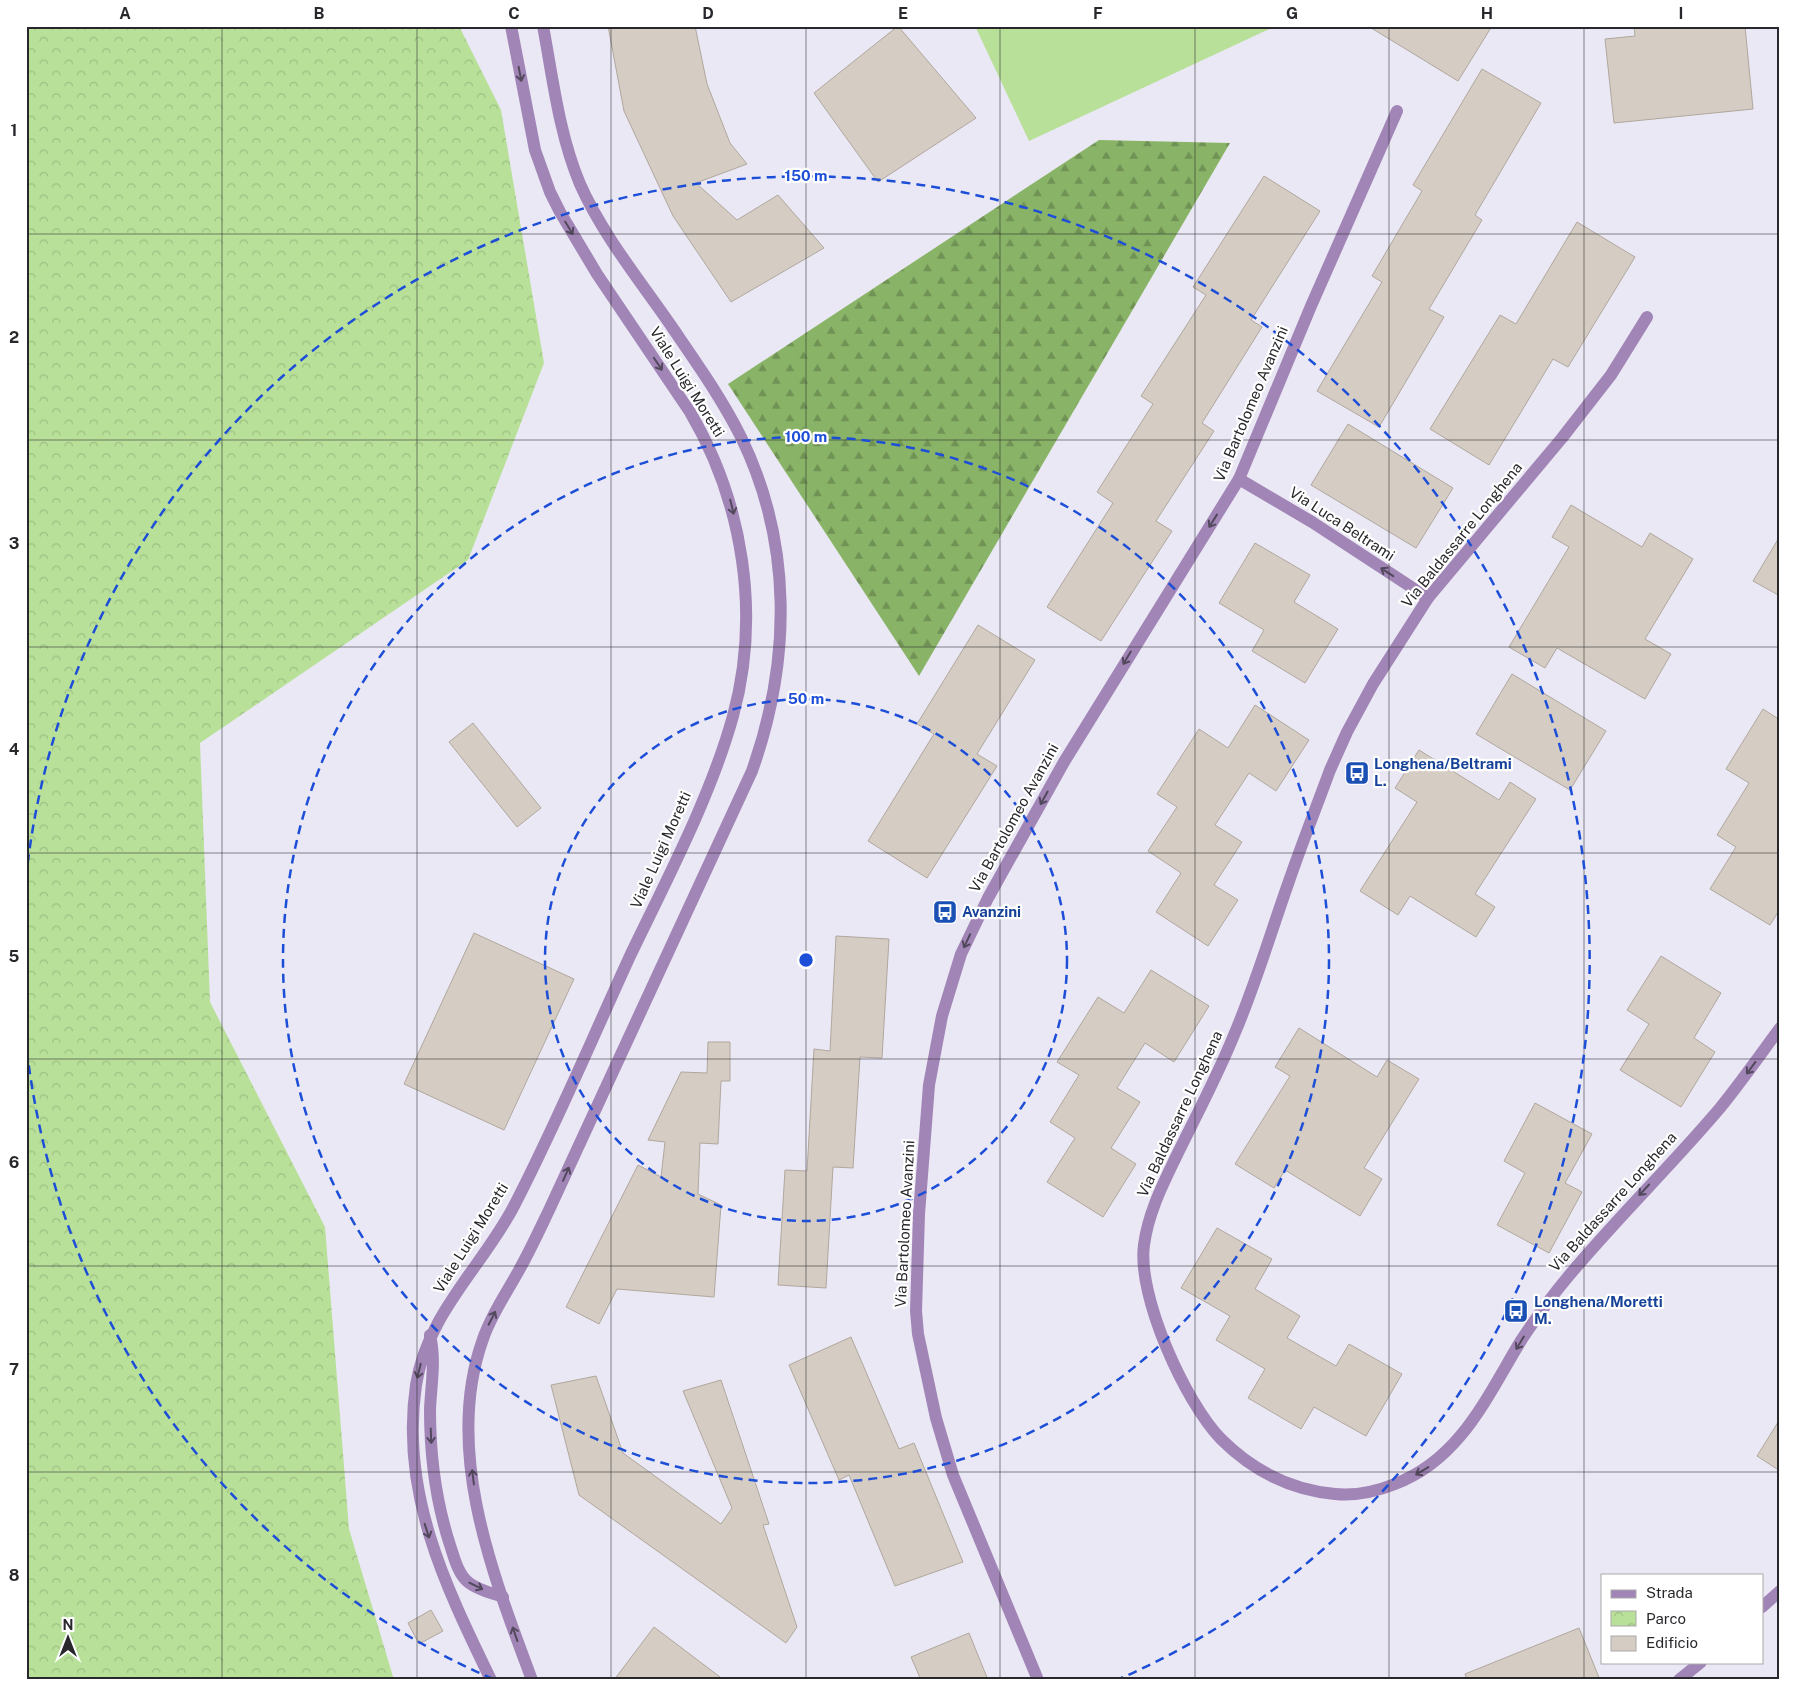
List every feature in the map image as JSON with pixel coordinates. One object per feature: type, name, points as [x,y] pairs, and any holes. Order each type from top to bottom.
[{"type":"street","name":"Viale Luigi Moretti","points":[[491,1680],[437,1564],[420,1504],[413,1455],[413,1412],[419,1369],[430,1335],[514,1206],[686,836],[718,761],[734,716],[742,680],[746,633],[740,542],[722,478],[703,434],[690,412],[597,274],[553,198],[535,150],[510,26]]},
{"type":"street","name":"Viale Luigi Moretti","points":[[532,1680],[503,1597],[481,1520],[470,1445],[471,1390],[480,1347],[491,1319],[519,1270],[550,1208],[752,771],[765,731],[773,696],[782,629],[780,587],[773,530],[759,479],[750,456],[714,389],[598,217],[584,192],[561,126],[543,26]]},
{"type":"street","name":"Via Bartolomeo Avanzini","points":[[1038,1680],[951,1467],[931,1399],[918,1334],[916,1310],[919,1214],[933,1060],[948,992],[956,968],[988,898],[1064,762],[1239,479],[1307,316],[1397,111]]},
{"type":"street","name":"Via Baldassarre Longhena","points":[[1647,318],[1611,375],[1562,438],[1428,598],[1372,684],[1346,732],[1294,866],[1243,1014],[1225,1058],[1160,1191],[1144,1243],[1144,1272],[1155,1318],[1174,1362],[1210,1427],[1238,1454],[1260,1471],[1300,1488],[1322,1493],[1366,1493],[1403,1481],[1430,1466],[1452,1448],[1465,1432],[1524,1336],[1560,1287],[1619,1218],[1718,1110],[1780,1028]]},
{"type":"street","name":"Via Luca Beltrami","points":[[1239,479],[1312,522],[1428,598]]},
{"type":"street","points":[[430,1335],[434,1359],[430,1410],[432,1462],[448,1539],[464,1579],[475,1587],[503,1597]]},
{"type":"street","points":[[1764,1605],[1780,1591]]},
{"type":"street","points":[[1679,1680],[1699,1664]]},
{"type":"green space","points":[[26,26],[459,26],[501,110],[544,363],[468,560],[200,743],[210,1002],[325,1227],[349,1529],[394,1680],[26,1680]]},
{"type":"green space","points":[[975,26],[1276,26],[1029,141]]},
{"type":"green space","points":[[1099,140],[1230,143],[919,676],[728,384]]},
{"type":"building","points":[[608,26],[695,26],[707,84],[730,143],[747,164],[696,183],[737,220],[778,195],[824,248],[731,302],[673,216],[624,111]]},
{"type":"building","points":[[898,26],[976,118],[878,182],[814,93]]},
{"type":"building","points":[[1368,26],[1492,26],[1458,81]]},
{"type":"building","points":[[1634,26],[1745,26],[1753,109],[1614,123],[1605,39],[1635,36]]},
{"type":"building","points":[[1482,69],[1541,103],[1475,215],[1482,220],[1429,309],[1444,317],[1379,427],[1317,391],[1382,282],[1372,276],[1422,191],[1413,185]]},
{"type":"building","points":[[1264,176],[1320,211],[1251,320],[1262,327],[1202,423],[1214,431],[1156,521],[1172,531],[1101,641],[1047,607],[1113,503],[1097,492],[1153,404],[1141,396],[1206,295],[1193,287]]},
{"type":"building","points":[[1577,222],[1635,257],[1568,367],[1553,359],[1489,465],[1430,429],[1500,315],[1516,324]]},
{"type":"building","points":[[1348,424],[1453,488],[1416,548],[1311,485]]},
{"type":"building","points":[[1571,505],[1642,547],[1650,533],[1693,559],[1645,639],[1671,654],[1645,699],[1557,648],[1545,668],[1509,647],[1569,547],[1552,537]]},
{"type":"building","points":[[1780,536],[1780,596],[1753,581]]},
{"type":"building","points":[[1255,543],[1310,575],[1294,602],[1338,629],[1305,683],[1252,651],[1264,630],[1219,603]]},
{"type":"building","points":[[978,625],[1035,660],[977,754],[997,766],[927,878],[868,841],[934,734],[917,724]]},
{"type":"building","points":[[1512,674],[1606,731],[1570,790],[1476,734]]},
{"type":"building","points":[[1255,705],[1309,740],[1276,791],[1249,773],[1215,825],[1242,842],[1214,885],[1238,900],[1208,946],[1156,912],[1181,873],[1148,851],[1177,807],[1157,794],[1199,729],[1228,748]]},
{"type":"building","points":[[1763,709],[1780,720],[1780,909],[1770,925],[1710,889],[1736,847],[1717,835],[1749,783],[1726,769]]},
{"type":"building","points":[[473,723],[541,808],[517,827],[449,742]]},
{"type":"building","points":[[1419,750],[1499,800],[1510,782],[1536,799],[1475,894],[1495,907],[1476,937],[1410,896],[1398,915],[1360,891],[1417,802],[1395,788]]},
{"type":"building","points":[[474,933],[574,979],[504,1130],[404,1084]]},
{"type":"building","points":[[836,936],[889,939],[882,1058],[860,1057],[853,1168],[833,1167],[826,1288],[778,1285],[785,1170],[807,1171],[814,1049],[830,1051]]},
{"type":"building","points":[[1661,956],[1721,993],[1694,1038],[1715,1052],[1681,1107],[1620,1070],[1649,1024],[1627,1010]]},
{"type":"building","points":[[1151,970],[1209,1006],[1174,1062],[1145,1043],[1117,1088],[1140,1102],[1111,1148],[1136,1164],[1103,1217],[1047,1182],[1075,1138],[1050,1122],[1079,1075],[1057,1062],[1098,997],[1124,1013]]},
{"type":"building","points":[[1299,1028],[1377,1077],[1387,1060],[1419,1079],[1364,1168],[1382,1179],[1360,1216],[1285,1170],[1274,1188],[1235,1164],[1290,1076],[1275,1067]]},
{"type":"building","points":[[708,1042],[730,1042],[730,1081],[721,1081],[718,1144],[700,1143],[698,1194],[721,1205],[714,1297],[617,1289],[599,1324],[566,1307],[638,1165],[661,1177],[665,1142],[648,1140],[681,1072],[707,1073]]},
{"type":"building","points":[[1535,1103],[1592,1134],[1565,1183],[1582,1192],[1549,1253],[1497,1225],[1525,1173],[1504,1161]]},
{"type":"building","points":[[1217,1228],[1272,1259],[1255,1289],[1300,1316],[1287,1338],[1336,1366],[1349,1344],[1402,1374],[1366,1436],[1314,1407],[1301,1429],[1248,1398],[1265,1369],[1216,1340],[1230,1316],[1181,1288]]},
{"type":"building","points":[[851,1337],[899,1449],[914,1443],[963,1562],[895,1586],[849,1475],[839,1480],[789,1365]]},
{"type":"building","points":[[596,1376],[623,1453],[721,1524],[732,1508],[683,1391],[721,1380],[769,1524],[763,1525],[797,1627],[786,1643],[579,1495],[551,1385]]},
{"type":"building","points":[[1780,1419],[1780,1471],[1757,1456]]},
{"type":"building","points":[[431,1610],[443,1631],[419,1644],[408,1623]]},
{"type":"building","points":[[654,1627],[724,1680],[614,1680]]},
{"type":"building","points":[[1579,1628],[1600,1680],[1467,1680],[1465,1674]]},
{"type":"building","points":[[969,1633],[988,1680],[921,1680],[911,1657]]},
{"type":"place","name":"Longhena/Beltrami L.","points":[[1357,773]]},
{"type":"place","name":"Avanzini","points":[[945,912]]},
{"type":"place","name":"Longhena/Moretti M.","points":[[1516,1311]]}]
